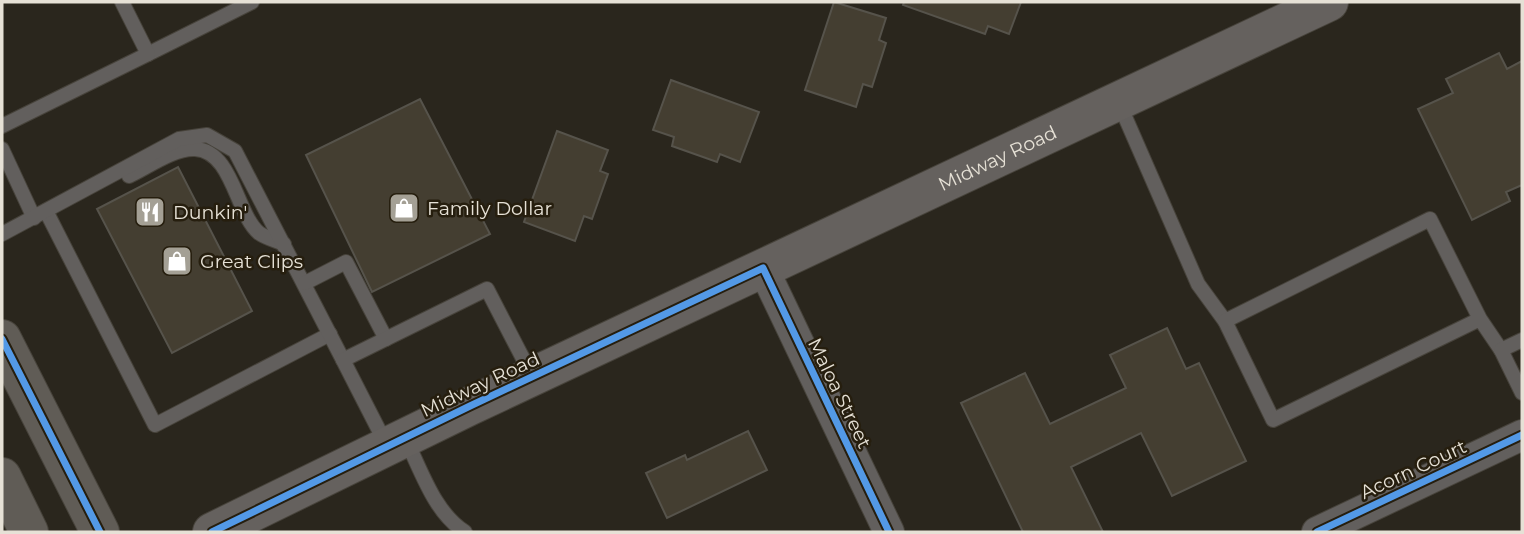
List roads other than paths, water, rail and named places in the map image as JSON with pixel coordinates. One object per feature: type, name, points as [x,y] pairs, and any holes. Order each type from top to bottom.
[{"type":"highway","points":[[2,339],[100,532]]},
{"type":"highway","points":[[2,477],[30,532]]},
{"type":"main road","name":"Midway Road","points":[[212,532],[396,441],[1329,2]]},
{"type":"street","name":"Maloa Street","points":[[763,268],[889,532]]},
{"type":"street","name":"Acorn Court","points":[[1317,532],[1522,435]]},
{"type":"lane","points":[[122,2],[148,54]]},
{"type":"lane","points":[[2,126],[252,2]]},
{"type":"lane","points":[[1117,100],[1198,284],[1224,321],[1273,420],[1480,320]]},
{"type":"lane","points":[[2,234],[179,139],[207,135],[235,151],[343,360],[440,509],[465,532]]},
{"type":"lane","points":[[2,149],[155,425],[330,334]]},
{"type":"lane","points":[[77,194],[87,197],[180,151],[194,149],[206,152],[216,159],[258,232],[284,244]]},
{"type":"lane","points":[[1224,321],[1430,219],[1480,320],[1501,351],[1522,393]]},
{"type":"lane","points":[[305,283],[346,262],[386,339]]},
{"type":"lane","points":[[343,360],[487,289],[532,377]]},
{"type":"lane","points":[[1501,351],[1522,340]]},
{"type":"place","name":"Family Dollar","points":[[404,208]]},
{"type":"place","name":"Dunkin'","points":[[150,212]]},
{"type":"place","name":"Great Clips","points":[[177,261]]}]
